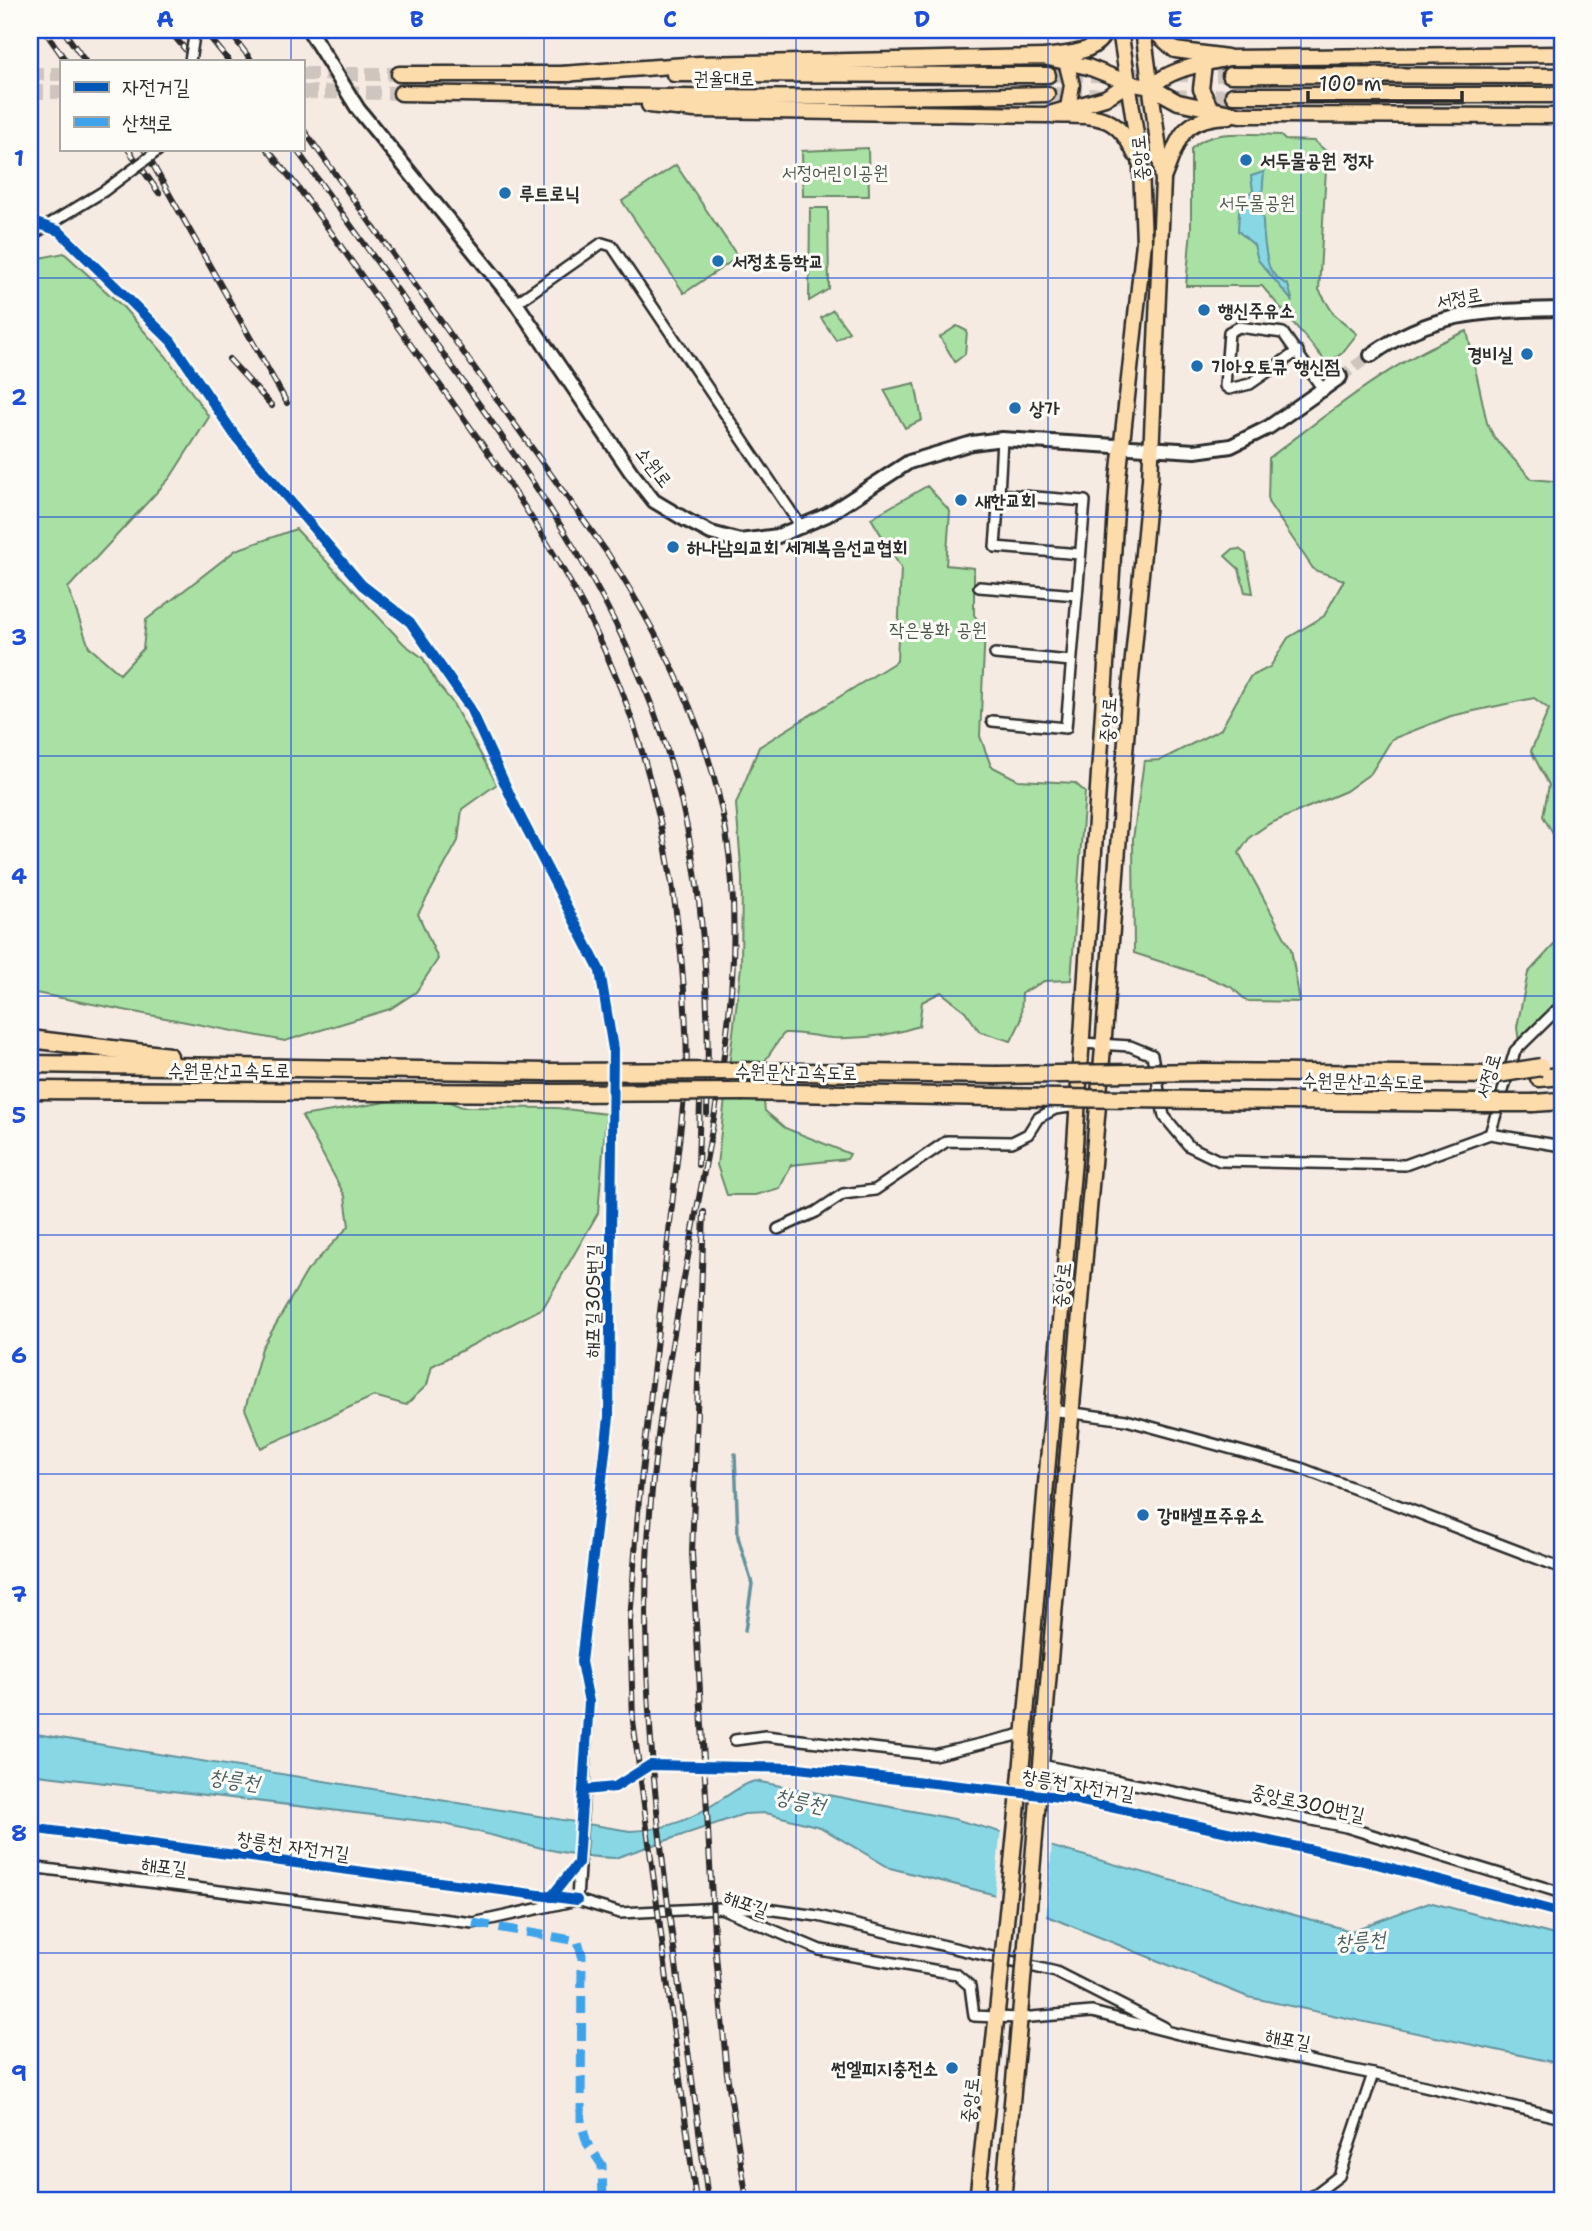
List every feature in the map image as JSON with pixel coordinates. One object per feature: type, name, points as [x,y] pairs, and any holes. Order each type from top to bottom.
[{"type":"highway","name":"수원문산고속도로","points":[[30,1039],[251,1066]]},
{"type":"highway","name":"수원문산고속도로","points":[[30,1064],[548,1072],[1492,1075],[1540,1072],[1562,1076]]},
{"type":"highway","points":[[1540,1072],[1562,1065]]},
{"type":"highway","name":"수원문산고속도로","points":[[30,1090],[548,1093],[743,1091],[1201,1100],[1560,1102]]},
{"type":"main road","name":"소원로","points":[[309,30],[358,109],[516,303],[654,501],[711,533],[740,541],[778,536],[802,528],[909,462],[972,443],[1002,439],[1152,448]]},
{"type":"main road","points":[[562,74],[699,64],[1044,57],[1091,48],[1101,41],[1106,30]]},
{"type":"main road","name":"중앙로","points":[[977,2201],[1021,1773],[1022,1734],[1078,1106],[1118,478],[1123,447],[1123,412],[1144,242],[1141,167],[1121,30]]},
{"type":"main road","name":"중앙로","points":[[1020,2011],[1152,448],[1163,180],[1143,30]]},
{"type":"main road","points":[[1153,30],[1175,50],[1228,58],[1562,54]]},
{"type":"main road","points":[[1044,57],[1111,74],[1129,83],[1152,87],[1178,102],[1240,115]]},
{"type":"main road","points":[[1152,87],[1165,76],[1228,58]]},
{"type":"main road","points":[[1066,61],[1072,85],[1068,108]]},
{"type":"main road","points":[[1205,64],[1201,89],[1212,111]]},
{"type":"main road","name":"권율대로","points":[[399,74],[1048,75]]},
{"type":"main road","points":[[1230,75],[1562,76]]},
{"type":"main road","points":[[1046,115],[1105,99],[1129,83]]},
{"type":"main road","name":"권율대로","points":[[401,93],[920,98],[1047,94]]},
{"type":"main road","points":[[1233,95],[1562,95]]},
{"type":"main road","points":[[557,96],[695,110],[1100,117],[1113,122],[1128,139],[1141,167]]},
{"type":"main road","points":[[1163,180],[1183,130],[1200,119],[1240,115],[1562,116]]},
{"type":"main road","name":"서정로","points":[[1371,355],[1395,338],[1444,318],[1562,309]]},
{"type":"main road","points":[[1152,448],[1195,451],[1231,446],[1269,427],[1324,391],[1340,377]]},
{"type":"main road","points":[[1003,2201],[1020,2011]]},
{"type":"street","points":[[190,60],[195,30]]},
{"type":"street","points":[[30,236],[104,191],[159,150]]},
{"type":"street","name":"해포길305번길","points":[[30,220],[59,231],[171,341],[236,437],[362,585],[410,622],[470,708],[514,806],[600,971],[613,1049],[609,1417],[581,1662],[589,1702],[577,1900]]},
{"type":"street","points":[[516,303],[601,243],[612,246],[802,528]]},
{"type":"street","points":[[1298,351],[1250,384],[1229,389],[1226,386],[1227,344],[1229,332],[1233,329],[1283,333],[1298,351],[1324,391]]},
{"type":"street","points":[[1002,439],[995,547],[1080,554]]},
{"type":"street","points":[[992,721],[1066,728],[1085,501],[999,494]]},
{"type":"street","points":[[979,587],[1077,596]]},
{"type":"street","points":[[995,654],[1071,661]]},
{"type":"street","name":"서정로","points":[[1490,1134],[1515,1051],[1562,1005]]},
{"type":"street","points":[[1082,1043],[1130,1046],[1152,1055],[1164,1116],[1189,1146],[1220,1161],[1405,1165],[1490,1134],[1562,1146]]},
{"type":"street","points":[[778,1229],[816,1212],[842,1194],[875,1190],[947,1141],[1012,1142],[1028,1134],[1038,1118],[1055,1109],[1078,1106]]},
{"type":"street","points":[[1051,1410],[1126,1420],[1298,1468],[1562,1568]]},
{"type":"street","points":[[735,1740],[765,1736],[934,1755],[1022,1734]]},
{"type":"street","name":"중앙로300번길","points":[[1040,1770],[1346,1827],[1562,1893]]},
{"type":"street","name":"해포길","points":[[30,1867],[473,1923],[577,1900],[620,1913],[721,1909],[820,1950],[956,1975],[970,1986],[974,2016],[998,2009],[1092,2012],[1178,2034],[1373,2074],[1562,2118]]},
{"type":"street","points":[[721,1909],[760,1908],[818,1916],[1056,1972],[1178,2034]]},
{"type":"street","points":[[1306,2201],[1339,2176],[1373,2074]]},
{"type":"green space","name":"서두물공원","points":[[1221,135],[1280,135],[1285,140],[1314,141],[1327,152],[1319,290],[1333,313],[1357,334],[1342,353],[1328,364],[1262,286],[1186,286],[1191,229],[1191,149],[1200,142]]},
{"type":"green space","name":"서정어린이공원","points":[[868,148],[869,196],[803,196],[802,151]]},
{"type":"green space","points":[[676,165],[738,257],[684,293],[622,201]]},
{"type":"green space","points":[[810,208],[828,208],[829,289],[809,301]]},
{"type":"green space","points":[[64,253],[123,307],[166,356],[209,417],[170,478],[68,588],[89,647],[120,674],[143,649],[146,620],[236,550],[296,529],[404,644],[423,658],[436,682],[452,702],[497,784],[462,809],[458,841],[418,914],[438,959],[416,992],[390,1009],[285,1041],[30,992],[30,260]]},
{"type":"green space","points":[[833,310],[849,332],[836,340],[821,318]]},
{"type":"green space","points":[[957,326],[967,331],[965,354],[955,362],[940,337]]},
{"type":"green space","points":[[1467,331],[1487,423],[1495,439],[1532,479],[1562,482],[1562,850],[1543,816],[1549,785],[1531,751],[1549,709],[1534,698],[1451,716],[1392,739],[1371,773],[1346,791],[1269,824],[1250,837],[1239,853],[1291,949],[1300,1002],[1247,1001],[1231,987],[1134,953],[1133,839],[1144,761],[1161,760],[1221,729],[1250,677],[1270,667],[1288,638],[1324,616],[1344,580],[1314,570],[1268,502],[1269,458],[1389,371]]},
{"type":"green space","points":[[915,383],[922,420],[905,428],[884,390]]},
{"type":"green space","name":"작은봉화 공원","points":[[927,486],[950,511],[946,565],[974,568],[974,615],[985,629],[980,736],[991,766],[1018,780],[1075,783],[1085,792],[1071,980],[1044,981],[1022,993],[1021,1021],[1011,1041],[980,1032],[965,1011],[941,992],[922,1002],[919,1026],[909,1029],[855,1038],[784,1033],[760,1068],[765,1111],[785,1128],[850,1154],[847,1159],[791,1165],[780,1188],[755,1195],[727,1195],[717,1165],[741,967],[742,878],[736,804],[759,747],[897,661],[901,568],[871,518]]},
{"type":"green space","points":[[1239,549],[1246,554],[1253,593],[1245,592],[1239,569],[1225,556],[1232,550]]},
{"type":"green space","points":[[1562,936],[1562,1000],[1519,1043],[1517,1027],[1528,973]]},
{"type":"green space","points":[[442,1099],[462,1107],[557,1108],[606,1114],[598,1213],[543,1308],[432,1366],[427,1385],[406,1405],[374,1396],[261,1448],[245,1409],[262,1348],[307,1271],[349,1226],[345,1196],[302,1116],[398,1100]]},
{"type":"water","points":[[1264,172],[1263,219],[1269,266],[1279,280],[1288,285],[1293,302],[1258,260],[1254,245],[1238,231],[1240,195],[1243,198],[1253,191],[1251,176]]},
{"type":"water","name":"창릉천","points":[[30,1733],[630,1831],[679,1822],[755,1781],[954,1819],[1351,1931],[1429,1902],[1562,1937],[1562,2064],[1248,1997],[992,1894],[890,1868],[820,1827],[766,1813],[744,1814],[615,1858],[592,1857],[439,1823],[30,1774]]},
{"type":"pier","points":[[1001,1828],[1052,1843],[1046,1919],[994,1898]]},
{"type":"waterway","points":[[735,1454],[738,1537],[752,1584],[745,1631]]},
{"type":"tunnel","points":[[30,74],[60,74]]},
{"type":"tunnel","points":[[304,74],[399,74]]},
{"type":"tunnel","points":[[1048,75],[1230,75]]},
{"type":"tunnel","points":[[30,92],[60,92]]},
{"type":"tunnel","points":[[304,92],[401,93]]},
{"type":"tunnel","points":[[1047,94],[1168,97],[1233,95]]},
{"type":"tunnel","points":[[1340,377],[1371,355]]},
{"type":"railway","points":[[44,30],[65,60]]},
{"type":"railway","points":[[63,30],[84,60]]},
{"type":"railway","points":[[169,30],[194,60]]},
{"type":"railway","points":[[204,30],[228,60]]},
{"type":"railway","points":[[228,30],[251,60]]},
{"type":"railway","points":[[304,130],[608,554],[628,587],[665,653],[696,722],[708,757],[726,832],[734,923],[729,1013],[717,1103],[660,1422],[647,1561],[646,1641],[656,1802],[708,2201]]},
{"type":"railway","points":[[129,150],[159,193]]},
{"type":"railway","points":[[145,150],[287,403]]},
{"type":"railway","points":[[268,150],[321,218],[503,474],[563,571],[614,671],[646,766],[667,852],[683,982],[687,1071],[639,1499],[630,1621],[633,1721],[696,2201]]},
{"type":"railway","points":[[297,150],[483,409],[565,532],[613,618],[634,663],[670,758],[693,858],[705,960],[707,1114]]},
{"type":"railway","points":[[229,359],[272,406]]},
{"type":"railway","points":[[698,1165],[700,1102]]},
{"type":"railway","points":[[704,1212],[692,1553],[714,1933],[727,2074],[747,2201]]},
{"type":"marked path","points":[[473,1923],[578,1941],[582,1955],[581,2123],[587,2143],[602,2165],[603,2201]]},
{"type":"cycle path","points":[[30,221],[59,231],[171,341],[236,437],[284,494],[362,585],[410,622],[470,708],[515,806],[600,971],[613,1049],[609,1417],[581,1662],[589,1702],[578,1863],[551,1897]]},
{"type":"cycle path","name":"창릉천 자전거길","points":[[584,1790],[615,1787],[650,1765],[798,1768],[1068,1798],[1369,1862],[1562,1913]]},
{"type":"cycle path","name":"창릉천 자전거길","points":[[30,1828],[577,1900]]},
{"type":"place","name":"서두물공원 정자","points":[[1246,160]]},
{"type":"place","name":"루트로닉","points":[[505,193]]},
{"type":"place","name":"서정초등학교","points":[[718,261]]},
{"type":"place","name":"행신주유소","points":[[1204,310]]},
{"type":"place","name":"경비실","points":[[1527,354]]},
{"type":"place","name":"기아오토큐 행신점","points":[[1197,366]]},
{"type":"place","name":"상가","points":[[1015,408]]},
{"type":"place","name":"새한교회","points":[[961,500]]},
{"type":"place","name":"하나남의교회 세계복음선교협회","points":[[673,547]]},
{"type":"place","name":"강매셀프주유소","points":[[1143,1515]]},
{"type":"place","name":"썬엘피지충전소","points":[[952,2068]]}]
